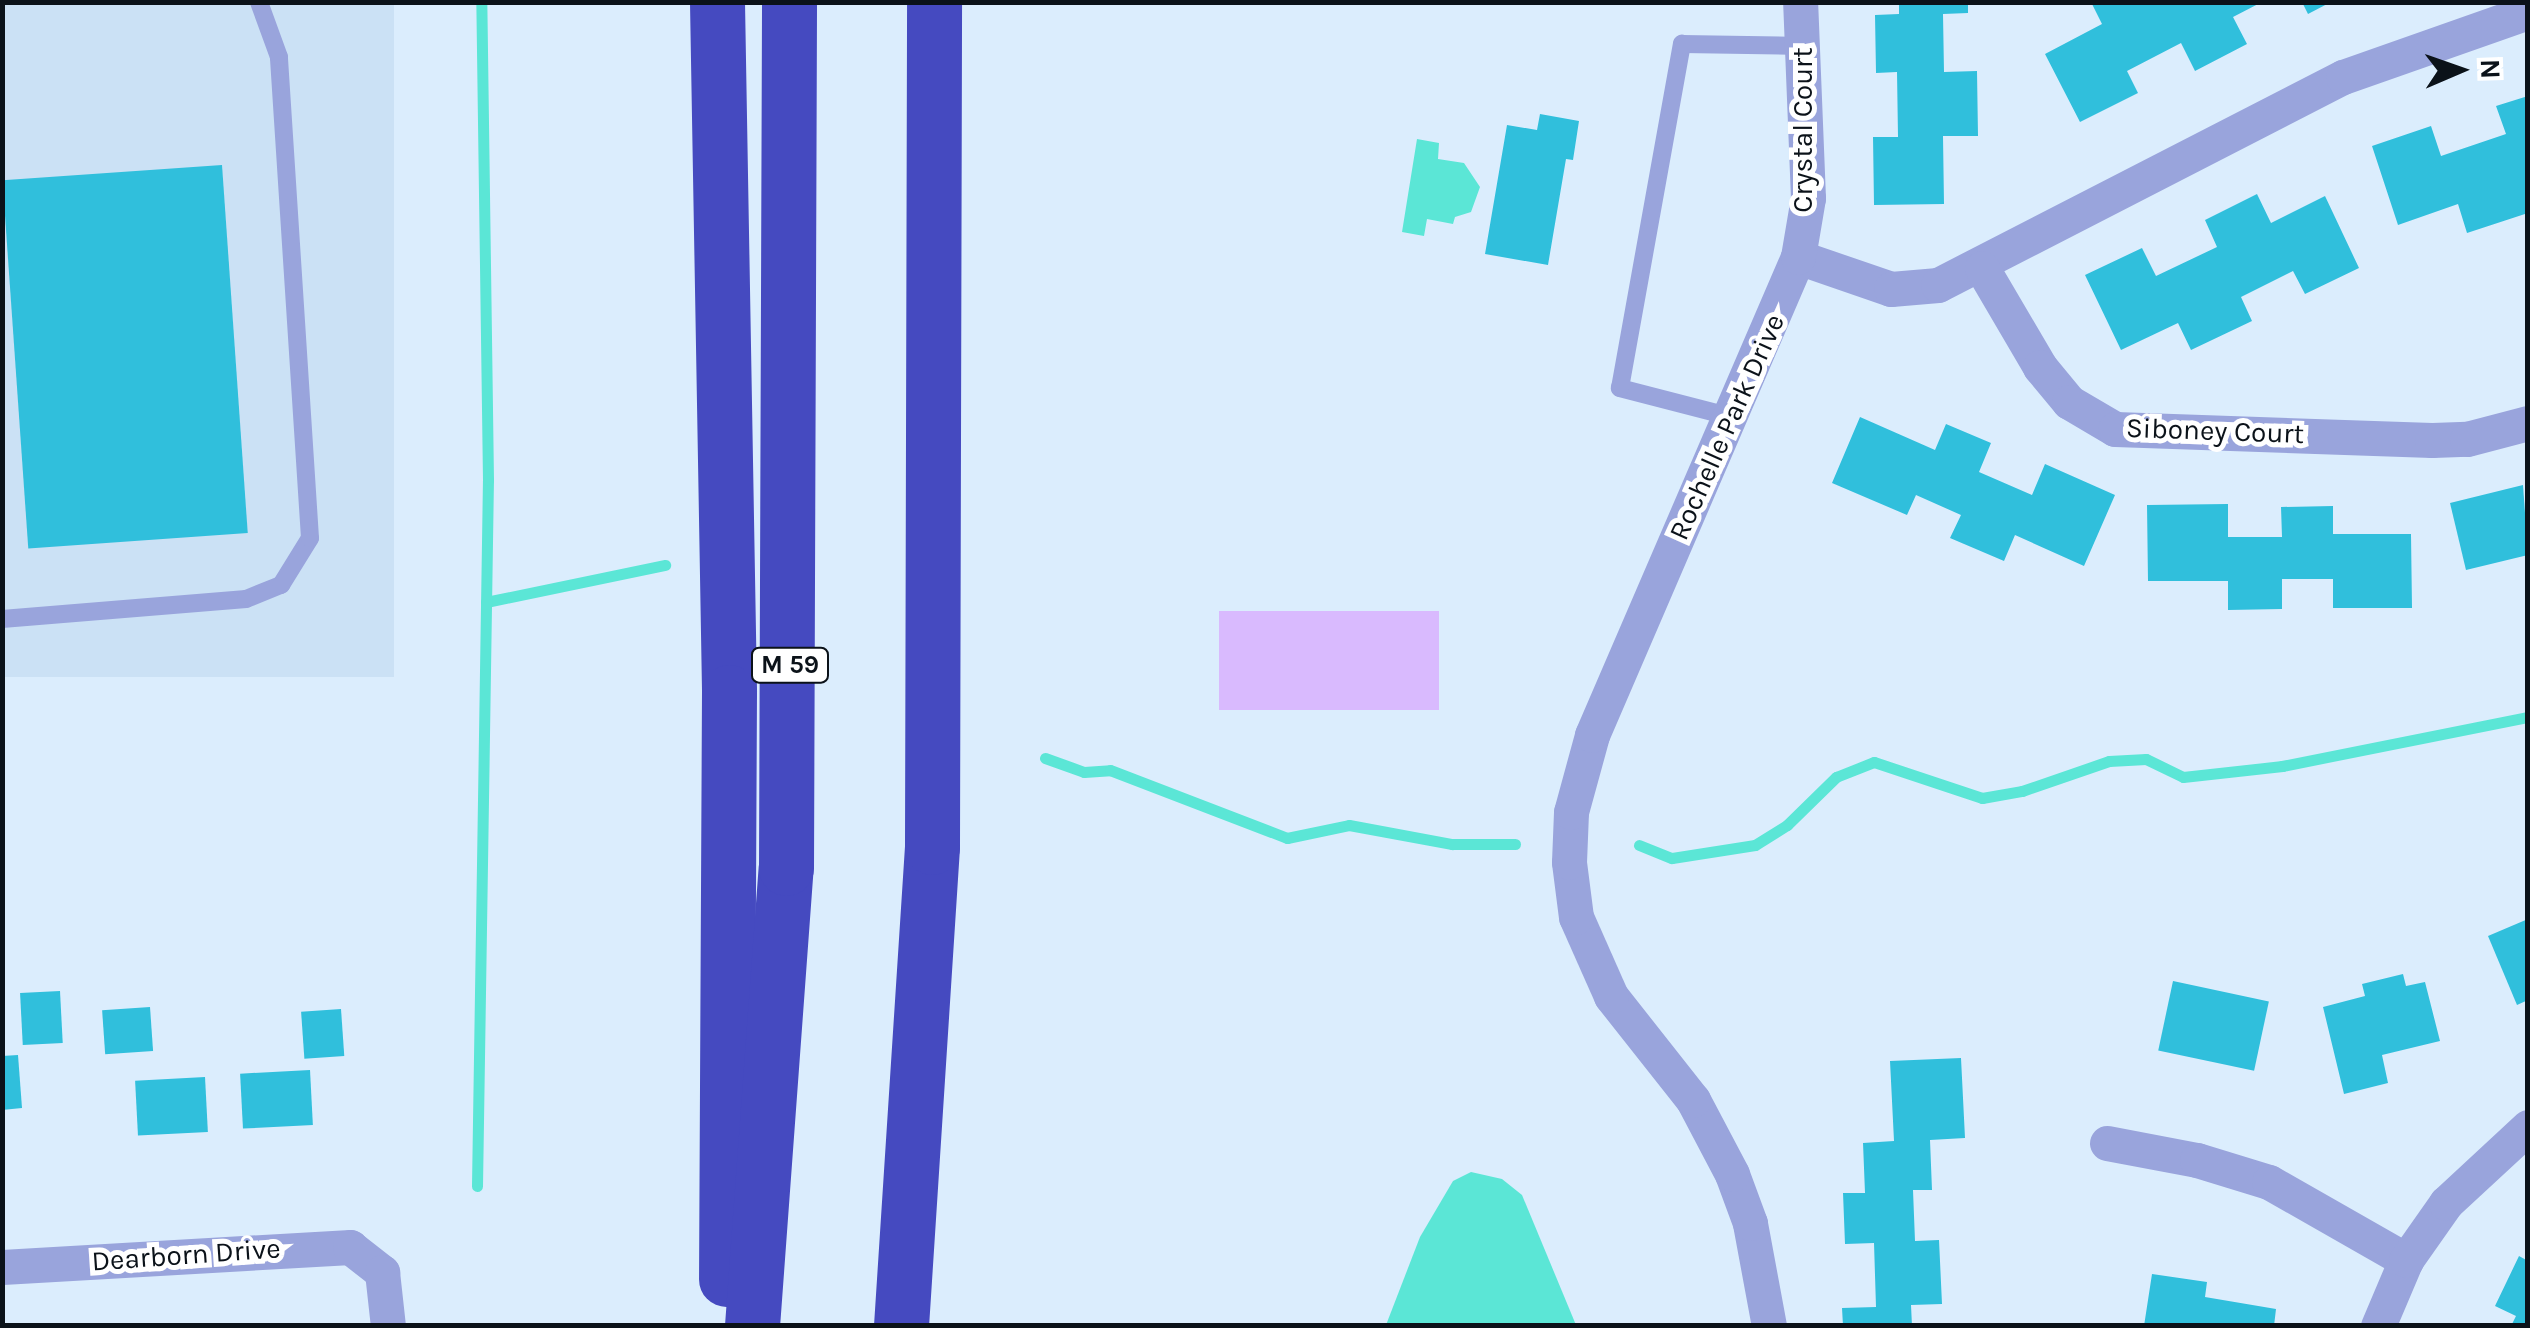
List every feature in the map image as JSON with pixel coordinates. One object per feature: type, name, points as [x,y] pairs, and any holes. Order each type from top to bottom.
[{"type":"highway","points":[[717,2],[729,692],[725,1326]]},
{"type":"highway","name":"M 59","points":[[752,1326],[786,868],[789,2]]},
{"type":"highway","points":[[901,1326],[932,846],[934,2]]},
{"type":"street","name":"Crystal Court","points":[[1798,257],[1808,198],[1800,2]]},
{"type":"street","points":[[1798,257],[1891,290],[1938,285],[1982,268],[2343,77],[2528,12]]},
{"type":"street","name":"Rochelle Park Drive","points":[[1769,1326],[1750,1224],[1732,1174],[1693,1100],[1611,996],[1576,917],[1569,862],[1571,812],[1592,734],[1732,418],[1798,257]]},
{"type":"street","name":"Siboney Court","points":[[1982,268],[2040,367],[2069,402],[2115,429],[2432,440],[2467,439],[2528,424]]},
{"type":"street","points":[[2378,1326],[2406,1260],[2446,1202],[2528,1127]]},
{"type":"street","points":[[2107,1143],[2196,1160],[2268,1182],[2406,1260]]},
{"type":"street","name":"Dearborn Drive","points":[[2,1267],[324,1245],[368,1256],[387,1286],[388,1326]]},
{"type":"lane","points":[[2,619],[246,599],[281,585],[310,538],[278,57],[259,2]]},
{"type":"lane","points":[[1732,418],[1620,388],[1682,44],[1804,46]]},
{"type":"shaded area","points":[[3,3],[394,3],[394,677],[3,677]]},
{"type":"shaded area","points":[[1417,139],[1439,143],[1438,159],[1464,163],[1480,187],[1471,212],[1455,217],[1453,224],[1427,219],[1424,236],[1402,232]]},
{"type":"shaded area","points":[[1219,611],[1439,611],[1439,710],[1219,710]]},
{"type":"shaded area","points":[[1471,1172],[1502,1179],[1522,1195],[1576,1325],[1386,1325],[1420,1237],[1453,1181]]},
{"type":"building","points":[[1899,2],[1968,2],[1968,13],[1943,14],[1944,72],[1977,71],[1978,136],[1943,136],[1944,204],[1874,205],[1873,137],[1898,137],[1897,72],[1876,73],[1875,15],[1899,14]]},
{"type":"building","points":[[2091,2],[2262,2],[2233,17],[2247,44],[2195,71],[2181,43],[2127,71],[2138,93],[2080,122],[2045,54],[2102,24]]},
{"type":"building","points":[[2302,2],[2331,2],[2308,14]]},
{"type":"building","points":[[2528,96],[2528,213],[2467,233],[2458,204],[2398,225],[2372,146],[2431,126],[2441,156],[2506,134],[2496,106]]},
{"type":"building","points":[[1540,114],[1579,121],[1573,160],[1566,159],[1548,265],[1485,254],[1507,125],[1537,130]]},
{"type":"building","points":[[222,165],[248,533],[28,548],[3,180]]},
{"type":"building","points":[[2257,194],[2271,223],[2325,196],[2359,268],[2305,294],[2293,271],[2241,297],[2252,321],[2191,350],[2178,323],[2121,350],[2085,275],[2142,248],[2156,276],[2217,247],[2205,220]]},
{"type":"building","points":[[1860,417],[1935,450],[1946,424],[1991,443],[1979,472],[2032,495],[2045,464],[2115,495],[2084,566],[2015,535],[2004,561],[1950,538],[1961,515],[1916,495],[1907,515],[1832,483]]},
{"type":"building","points":[[2523,485],[2528,555],[2466,570],[2450,503]]},
{"type":"building","points":[[2228,504],[2228,537],[2282,537],[2281,507],[2333,506],[2333,534],[2411,534],[2412,608],[2333,608],[2333,579],[2282,579],[2282,609],[2228,610],[2228,581],[2148,581],[2147,505]]},
{"type":"building","points":[[2528,919],[2528,1000],[2517,1005],[2488,936]]},
{"type":"building","points":[[2403,974],[2406,986],[2425,982],[2440,1041],[2382,1055],[2388,1083],[2344,1094],[2323,1007],[2365,996],[2362,984]]},
{"type":"building","points":[[2173,981],[2269,1001],[2254,1071],[2158,1050]]},
{"type":"building","points":[[60,991],[63,1043],[23,1045],[20,993]]},
{"type":"building","points":[[150,1007],[153,1051],[105,1054],[102,1010]]},
{"type":"building","points":[[341,1009],[344,1056],[304,1059],[301,1012]]},
{"type":"building","points":[[18,1055],[22,1108],[2,1110],[2,1056]]},
{"type":"building","points":[[1961,1058],[1965,1138],[1930,1140],[1932,1190],[1913,1190],[1915,1241],[1939,1240],[1942,1304],[1911,1305],[1912,1326],[1843,1326],[1842,1308],[1876,1307],[1874,1243],[1845,1244],[1843,1193],[1865,1193],[1863,1143],[1894,1141],[1890,1061]]},
{"type":"building","points":[[310,1070],[313,1125],[243,1129],[240,1074]]},
{"type":"building","points":[[205,1077],[208,1132],[138,1136],[135,1081]]},
{"type":"building","points":[[2519,1256],[2528,1261],[2528,1326],[2511,1326],[2516,1316],[2495,1306]]},
{"type":"building","points":[[2152,1274],[2207,1282],[2205,1297],[2276,1309],[2274,1326],[2144,1326]]},
{"type":"waterway","points":[[477,1186],[488,480],[481,2]]},
{"type":"waterway","points":[[486,602],[665,565]]},
{"type":"waterway","points":[[1639,845],[1672,858],[1755,845],[1787,825],[1836,777],[1874,762],[1982,798],[2022,791],[2109,761],[2146,759],[2183,777],[2282,766],[2528,717]]},
{"type":"waterway","points":[[1045,758],[1084,772],[1110,770],[1287,838],[1349,825],[1452,844],[1515,844]]}]
